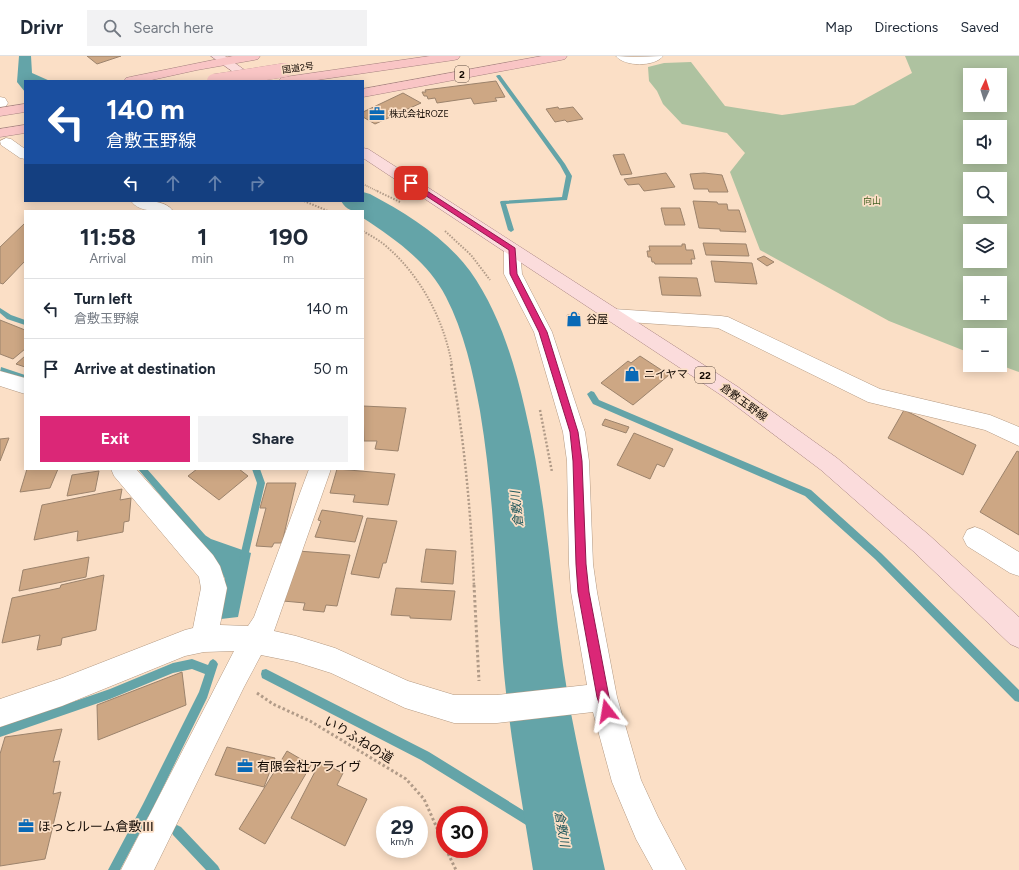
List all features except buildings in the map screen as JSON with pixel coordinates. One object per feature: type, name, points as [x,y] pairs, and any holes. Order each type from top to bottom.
[{"type":"highway","points":[[134,80],[220,58],[254,56]]},
{"type":"highway","name":"国道2号","points":[[228,80],[285,76],[383,56]]},
{"type":"highway","name":"国道2号","points":[[285,76],[301,79],[454,56]]},
{"type":"highway","name":"2","points":[[364,93],[561,56]]},
{"type":"highway","points":[[0,104],[24,99]]},
{"type":"highway","points":[[0,104],[24,108]]},
{"type":"highway","points":[[0,124],[24,120]]},
{"type":"highway","points":[[3,138],[24,129]]},
{"type":"main road","points":[[220,58],[253,80]]},
{"type":"main road","name":"倉敷玉野線","points":[[364,153],[731,392],[829,464],[921,543],[1019,635]]},
{"type":"street","points":[[220,58],[238,56]]},
{"type":"street","points":[[622,56],[626,60],[642,61],[657,56]]},
{"type":"street","points":[[3,138],[24,154]]},
{"type":"street","points":[[142,202],[162,210]]},
{"type":"street","points":[[512,250],[513,274],[543,332],[574,432],[578,461],[581,564],[596,698],[627,782],[647,828],[670,870]]},
{"type":"street","points":[[613,315],[721,322],[875,396],[990,423],[1019,437]]},
{"type":"street","points":[[0,378],[24,386]]},
{"type":"street","points":[[123,470],[204,563],[211,574],[214,588],[204,638]]},
{"type":"street","points":[[137,870],[234,677],[264,624],[320,470]]},
{"type":"street","points":[[975,538],[1019,565]]},
{"type":"street","points":[[0,713],[62,692],[185,643],[204,638],[254,640],[296,649],[334,661],[405,694],[454,709],[487,709],[596,698]]},
{"type":"path","points":[[364,184],[404,204]]},
{"type":"path","points":[[306,202],[326,210]]},
{"type":"path","points":[[443,230],[471,255],[492,283]]},
{"type":"path","points":[[364,232],[386,246],[416,278],[436,311],[451,361],[462,428],[471,514],[480,670],[487,709]]},
{"type":"path","points":[[539,406],[552,476]]},
{"type":"path","name":"いりふねの道","points":[[234,677],[273,704],[310,721],[406,779],[424,799],[436,826]]},
{"type":"path","points":[[450,858],[456,870]]},
{"type":"green space","name":"向山","points":[[905,56],[1019,56],[1019,372],[1007,368],[1007,328],[963,328],[963,350],[889,321],[760,250],[730,172],[745,153],[727,133],[682,124],[663,104],[657,91],[649,81],[648,67],[664,63],[691,62],[725,106],[782,115],[854,105],[912,73]]},
{"type":"water","points":[[19,56],[31,56],[32,73],[48,80],[24,80],[24,91],[17,82]]},
{"type":"water","points":[[197,530],[211,539],[251,553],[238,617],[221,619],[225,579],[218,564],[193,532]]},
{"type":"waterway","points":[[498,76],[563,165],[569,176],[565,199],[503,202],[511,230]]},
{"type":"waterway","name":"倉敷川","points":[[360,202],[390,220],[420,241],[445,266],[457,281],[466,297],[487,346],[507,434],[522,549],[536,690],[569,870]]},
{"type":"waterway","points":[[0,310],[9,317],[24,323]]},
{"type":"waterway","points":[[1,370],[24,378]]},
{"type":"waterway","points":[[591,394],[596,402],[808,493],[878,556],[1019,697]]},
{"type":"waterway","points":[[143,470],[202,538]]},
{"type":"waterway","points":[[243,561],[261,483],[256,470]]},
{"type":"waterway","points":[[0,732],[110,694],[173,668],[192,664],[211,671]]},
{"type":"waterway","points":[[211,671],[213,664]]},
{"type":"waterway","points":[[147,808],[203,694],[211,671]]},
{"type":"waterway","points":[[266,674],[425,756],[564,842]]},
{"type":"waterway","points":[[114,870],[147,808]]},
{"type":"waterway","points":[[147,808],[154,814]]},
{"type":"waterway","points":[[177,831],[214,870]]},
{"type":"place","name":"株式会社ROZE","points":[[377,114]]},
{"type":"place","name":"谷屋","points":[[574,319]]},
{"type":"place","name":"ニイヤマ","points":[[632,374]]},
{"type":"place","name":"有限会社アライヴ","points":[[245,766]]},
{"type":"place","name":"ほっとルーム倉敷Ⅲ","points":[[26,826]]},
{"type":"route","points":[[411,183],[512,250],[513,274],[543,332],[574,432],[578,461],[581,564],[584,592],[603,697],[607,711]]}]
